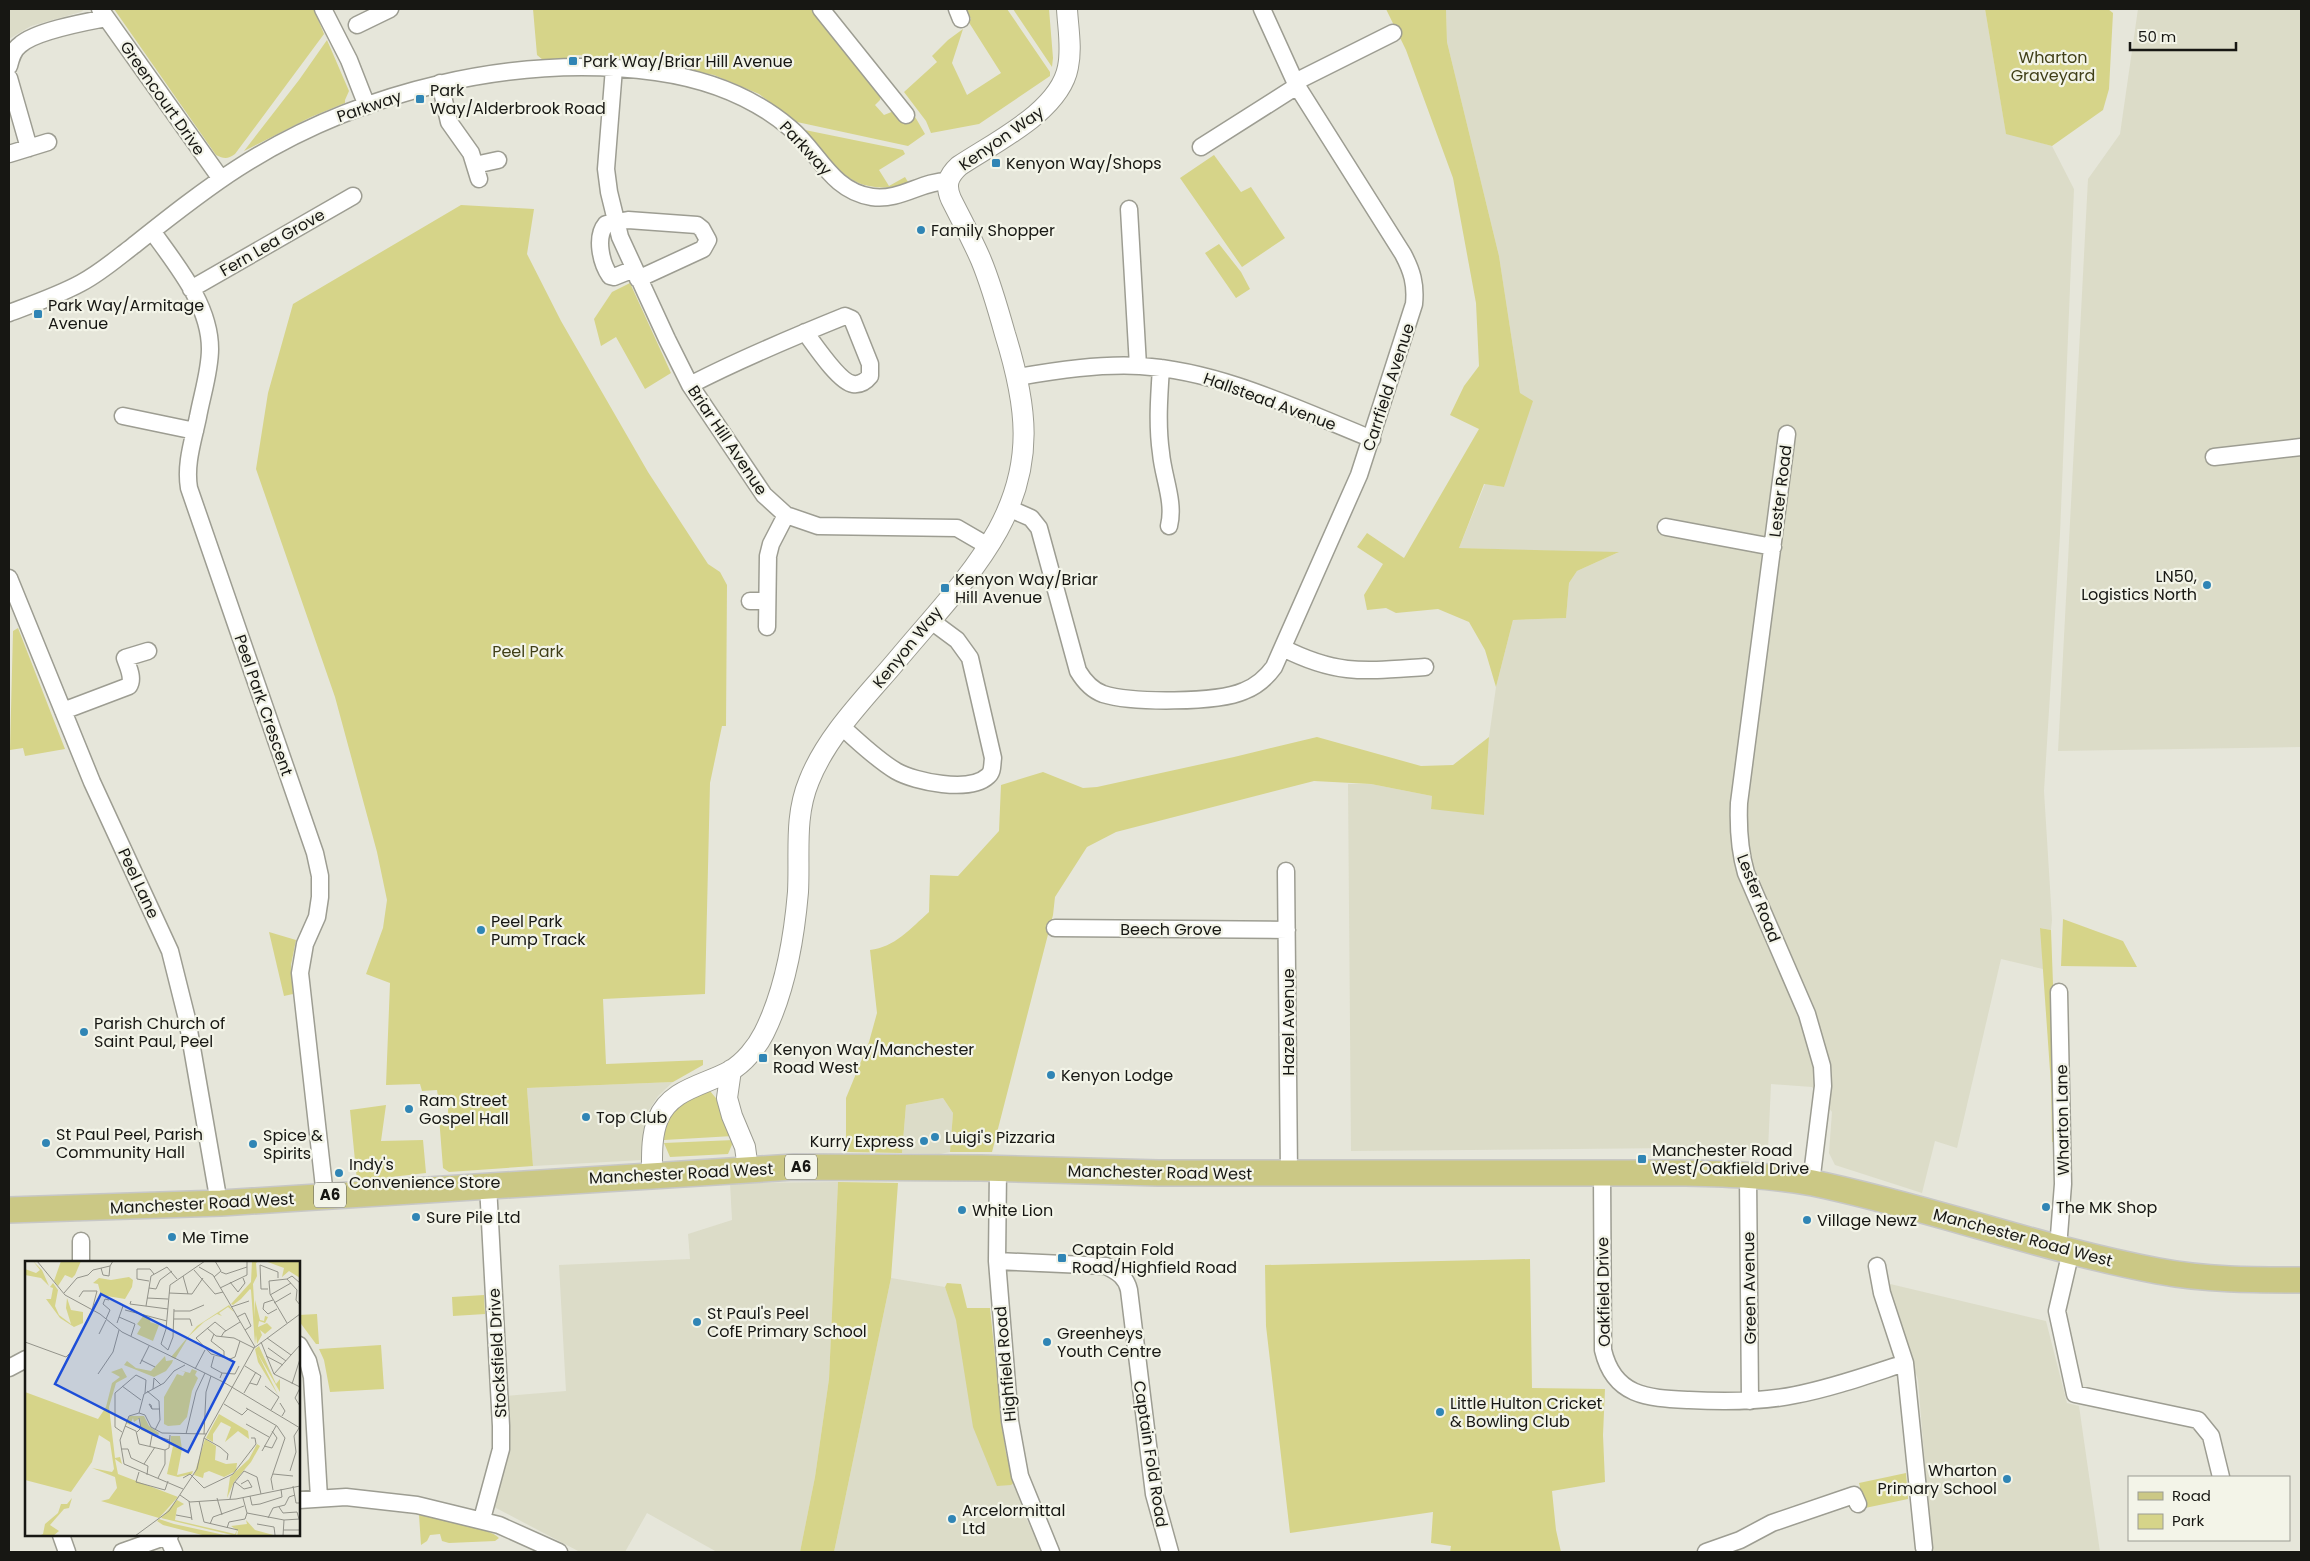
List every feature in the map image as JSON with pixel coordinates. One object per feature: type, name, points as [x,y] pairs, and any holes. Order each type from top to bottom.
[{"type":"main road","name":"Manchester Road West","points":[[9,1210],[219,1203],[748,1169],[854,1166],[1149,1173],[1602,1172],[1748,1175],[1811,1183],[1897,1203],[2064,1250],[2159,1271],[2188,1276],[2238,1280],[2301,1280]]},
{"type":"street","points":[[323,9],[348,60],[367,106]]},
{"type":"street","points":[[821,9],[888,103],[906,115]]},
{"type":"street","name":"Kenyon Way","points":[[652,1175],[652,1142],[656,1121],[662,1110],[679,1095],[700,1083],[732,1070],[757,1046],[773,1012],[782,982],[794,922],[800,811],[813,771],[842,727],[988,546],[1008,508],[1018,479],[1023,441],[1023,401],[1018,377],[986,273],[947,187],[948,181],[959,166],[1040,112],[1059,89],[1065,78],[1070,56],[1066,9]]},
{"type":"street","name":"Carrfield Avenue","points":[[1008,508],[1031,518],[1039,528],[1082,678],[1093,689],[1102,694],[1120,698],[1164,695],[1230,696],[1243,692],[1268,675],[1283,648],[1350,499],[1372,439],[1414,304],[1416,289],[1412,272],[1403,254],[1296,84],[1262,9]]},
{"type":"street","name":"Greencourt Drive","points":[[9,66],[15,50],[26,41],[84,22],[103,13],[221,179]]},
{"type":"street","points":[[357,25],[384,17]]},
{"type":"street","points":[[1211,146],[1296,84],[1393,33]]},
{"type":"street","name":"Parkway","points":[[9,313],[82,282],[221,179],[292,137],[367,106],[440,83],[496,72],[536,69],[614,68],[656,72],[694,80],[723,88],[749,99],[792,130],[834,179],[859,193],[871,197],[888,198],[910,192],[931,182],[948,181]]},
{"type":"street","name":"Briar Hill Avenue","points":[[614,68],[606,169],[615,222],[636,274],[690,385],[764,495],[786,515],[818,526],[957,528],[988,546]]},
{"type":"street","points":[[9,78],[29,148]]},
{"type":"street","points":[[440,83],[449,122],[471,153],[477,172],[498,160]]},
{"type":"street","points":[[9,154],[48,142]]},
{"type":"street","name":"Fern Lea Grove","points":[[191,289],[352,194]]},
{"type":"street","points":[[1125,219],[1138,366]]},
{"type":"street","points":[[628,220],[697,225],[705,233],[708,240],[704,249],[636,274],[610,276],[602,258],[602,229],[606,224],[615,222],[628,220]]},
{"type":"street","name":"Peel Park Crescent","points":[[152,231],[191,289],[206,323],[210,352],[187,468],[189,488],[315,853],[320,876],[320,897],[317,917],[305,944],[300,973],[325,1196]]},
{"type":"street","points":[[690,385],[721,369],[805,332]]},
{"type":"street","name":"Hallstead Avenue","points":[[1018,377],[1076,368],[1138,366],[1197,374],[1237,386],[1372,439]]},
{"type":"street","points":[[1162,368],[1159,434],[1165,481],[1172,514],[1170,526]]},
{"type":"street","points":[[123,416],[195,431]]},
{"type":"street","name":"Lester Road","points":[[1787,434],[1739,803],[1738,835],[1740,853],[1746,873],[1807,1014],[1817,1045],[1823,1086],[1811,1183]]},
{"type":"street","points":[[2214,457],[2301,447]]},
{"type":"street","points":[[767,627],[767,569],[771,544],[786,515]]},
{"type":"street","name":"Lester Road","points":[[1666,527],[1772,547]]},
{"type":"street","name":"Peel Lane","points":[[9,578],[92,782],[170,951],[187,1019],[219,1203]]},
{"type":"street","points":[[750,601],[767,601]]},
{"type":"street","points":[[842,727],[895,770],[917,780],[972,784],[988,776],[992,767],[992,758],[970,658],[962,644],[930,620]]},
{"type":"street","points":[[1283,648],[1307,660],[1339,669],[1364,671],[1425,667]]},
{"type":"street","points":[[63,711],[129,686],[132,682],[125,658],[148,650]]},
{"type":"street","name":"Hazel Avenue","points":[[1286,872],[1289,1174]]},
{"type":"street","name":"Beech Grove","points":[[1055,928],[1287,930]]},
{"type":"street","name":"Wharton Lane","points":[[2059,992],[2064,1250],[2057,1311],[2075,1394],[2198,1420],[2211,1436],[2221,1476]]},
{"type":"street","points":[[732,1070],[727,1098],[732,1116],[745,1147],[748,1169]]},
{"type":"street","name":"Highfield Road","points":[[998,1169],[997,1261],[1010,1421],[1014,1448],[1030,1504],[1051,1552]]},
{"type":"street","name":"Oakfield Drive","points":[[1602,1172],[1601,1336],[1605,1360],[1613,1376],[1628,1389],[1646,1396],[1719,1402],[1750,1401],[1820,1390],[1905,1364]]},
{"type":"street","name":"Green Avenue","points":[[1748,1175],[1750,1401]]},
{"type":"street","name":"Stocksfield Drive","points":[[482,1519],[500,1449],[501,1426],[488,1185]]},
{"type":"street","points":[[77,1259],[81,1241]]},
{"type":"street","name":"Captain Fold Road","points":[[997,1261],[1106,1266],[1120,1273],[1125,1279],[1129,1290],[1154,1494],[1163,1534],[1170,1552]]},
{"type":"street","points":[[1877,1266],[1880,1286],[1905,1364],[1924,1548]]},
{"type":"street","points":[[300,1347],[308,1361],[312,1377],[319,1498]]},
{"type":"street","points":[[9,1368],[25,1360]]},
{"type":"street","points":[[1706,1552],[1743,1546],[1772,1523],[1854,1495],[1858,1504]]},
{"type":"street","points":[[300,1500],[319,1498],[376,1499],[417,1505],[482,1519],[516,1531],[559,1552]]},
{"type":"street","points":[[61,1536],[67,1552]]},
{"type":"street","points":[[122,1552],[165,1536]]},
{"type":"street","points":[[168,1536],[174,1552]]},
{"type":"shaded area","points":[[9,9],[85,9],[81,12],[31,26],[9,39]]},
{"type":"shaded area","points":[[1446,9],[1985,9],[2006,133],[2052,146],[2074,189],[2060,534],[2044,791],[2052,920],[2051,930],[2041,928],[2043,969],[2001,959],[1957,1148],[1935,1141],[1922,1193],[1835,1165],[1829,1153],[1832,1112],[1812,1087],[1771,1084],[1768,1150],[1676,1148],[1351,1151],[1348,784],[1371,784],[1432,796],[1431,808],[1484,815],[1489,737],[1496,687],[1513,620],[1566,618],[1569,583],[1577,571],[1617,553],[1459,548],[1485,484],[1504,487],[1520,393],[1499,256],[1447,42]]},
{"type":"shaded area","points":[[2138,9],[2301,9],[2301,747],[2058,751],[2088,179],[2120,134]]},
{"type":"shaded area","points":[[673,1082],[658,1096],[647,1113],[643,1160],[533,1166],[527,1088]]},
{"type":"shaded area","points":[[943,1098],[953,1113],[950,1152],[940,1154],[902,1153],[906,1105]]},
{"type":"shaded area","name":"St Paul's Peel CofE Primary School","points":[[838,1182],[829,1379],[815,1477],[800,1552],[717,1552],[647,1513],[625,1552],[580,1552],[494,1507],[507,1455],[506,1396],[566,1391],[559,1265],[690,1259],[688,1234],[732,1220],[730,1183]]},
{"type":"shaded area","points":[[891,1278],[945,1287],[1027,1520],[1042,1552],[834,1552]]},
{"type":"shaded area","name":"Wharton Primary School","points":[[1886,1283],[2046,1321],[2067,1403],[2079,1406],[2100,1552],[1932,1552],[1918,1380]]},
{"type":"green space","points":[[114,9],[314,9],[324,34],[235,154],[224,158],[216,155]]},
{"type":"green space","points":[[533,9],[813,9],[881,94],[880,100],[875,105],[884,115],[894,111],[914,115],[925,134],[908,146],[797,122],[759,94],[714,75],[639,62],[593,60],[589,56],[578,55],[573,59],[543,60],[537,55]]},
{"type":"green space","points":[[966,9],[1007,9],[1050,72],[1050,76],[979,124],[931,133],[926,121],[904,92],[937,62],[932,56],[948,40],[963,29],[952,63],[967,95],[1001,73],[968,21],[971,19]]},
{"type":"green space","points":[[1013,9],[1049,9],[1052,67]]},
{"type":"green space","points":[[1386,9],[1446,9],[1447,42],[1499,256],[1520,393],[1533,401],[1504,487],[1484,484],[1459,548],[1619,552],[1577,571],[1569,583],[1566,618],[1513,620],[1496,687],[1485,650],[1469,622],[1438,609],[1396,613],[1386,608],[1367,610],[1364,595],[1383,564],[1357,547],[1367,533],[1404,558],[1479,429],[1450,415],[1464,386],[1479,366],[1476,303],[1453,178],[1406,50]]},
{"type":"green space","name":"Wharton Graveyard","points":[[1985,9],[2108,9],[2113,13],[2109,89],[2103,110],[2052,146],[2006,134]]},
{"type":"green space","points":[[327,40],[349,91],[345,103],[311,117],[244,151],[299,80]]},
{"type":"green space","points":[[805,130],[903,150],[905,154],[879,170],[889,186],[905,177],[908,182],[907,185],[887,187],[871,187],[858,183],[847,176],[827,157]]},
{"type":"green space","points":[[1214,155],[1241,192],[1251,187],[1285,238],[1242,267],[1180,178]]},
{"type":"green space","name":"Peel Park","points":[[461,205],[534,209],[527,254],[561,321],[648,472],[708,564],[720,572],[727,585],[726,726],[722,726],[710,783],[705,994],[603,999],[606,1064],[703,1060],[703,1065],[673,1082],[527,1088],[533,1166],[449,1172],[443,1168],[439,1117],[448,1114],[448,1101],[438,1097],[437,1090],[422,1091],[420,1084],[386,1085],[390,983],[366,974],[383,928],[387,900],[377,852],[335,697],[256,469],[268,393],[293,304]]},
{"type":"green space","points":[[1219,244],[1241,272],[1250,289],[1236,298],[1205,253]]},
{"type":"green space","points":[[630,283],[671,373],[645,389],[616,337],[601,346],[594,319],[612,292]]},
{"type":"green space","points":[[18,628],[65,749],[25,756],[23,748],[10,750],[13,631]]},
{"type":"green space","points":[[1317,737],[1421,766],[1453,765],[1489,737],[1484,815],[1431,809],[1432,796],[1371,784],[1314,781],[1116,832],[1087,847],[1055,897],[1053,915],[992,1152],[950,1152],[953,1113],[943,1098],[906,1105],[902,1153],[846,1152],[846,1098],[869,1042],[877,1013],[870,950],[895,941],[929,912],[930,875],[958,876],[999,831],[1001,785],[1043,772],[1083,788],[1097,787]]},
{"type":"green space","points":[[2063,919],[2123,941],[2137,967],[2061,966]]},
{"type":"green space","points":[[2040,928],[2051,930],[2056,1065],[2056,1142],[2052,1142],[2051,1085]]},
{"type":"green space","points":[[269,932],[296,940],[291,965],[293,994],[284,996]]},
{"type":"green space","points":[[710,1091],[720,1103],[733,1136],[664,1140],[668,1120],[677,1107],[691,1098]]},
{"type":"green space","points":[[386,1105],[381,1141],[423,1140],[426,1173],[357,1181],[350,1110]]},
{"type":"green space","points":[[734,1140],[728,1154],[670,1157],[664,1143]]},
{"type":"green space","points":[[838,1182],[898,1183],[891,1278],[834,1552],[800,1552],[815,1477],[829,1379]]},
{"type":"green space","name":"Little Hulton Cricket & Bowling Club","points":[[1530,1259],[1532,1388],[1605,1389],[1603,1435],[1605,1482],[1552,1491],[1556,1530],[1561,1552],[1450,1552],[1451,1546],[1431,1543],[1433,1512],[1290,1533],[1266,1326],[1265,1265]]},
{"type":"green space","points":[[947,1283],[961,1284],[967,1308],[990,1308],[1003,1433],[1006,1453],[1015,1482],[1011,1485],[997,1486],[973,1427],[956,1320],[945,1287]]},
{"type":"green space","points":[[484,1295],[485,1314],[453,1316],[452,1297]]},
{"type":"green space","points":[[317,1314],[319,1344],[316,1344],[300,1322],[300,1315]]},
{"type":"green space","points":[[381,1345],[384,1389],[330,1392],[324,1360],[319,1349]]},
{"type":"green space","points":[[1906,1473],[1908,1499],[1865,1508],[1859,1483]]},
{"type":"green space","points":[[419,1515],[474,1527],[494,1534],[499,1538],[495,1541],[449,1543],[442,1541],[440,1534],[430,1535],[427,1541],[421,1545]]},
{"type":"place","name":"Park Way/Briar Hill Avenue","points":[[573,61]]},
{"type":"place","name":"Park Way/Alderbrook Road","points":[[420,99]]},
{"type":"place","name":"Kenyon Way/Shops","points":[[996,163]]},
{"type":"place","name":"Family Shopper","points":[[921,230]]},
{"type":"place","name":"Park Way/Armitage Avenue","points":[[38,314]]},
{"type":"place","name":"LN50, Logistics North","points":[[2207,585]]},
{"type":"place","name":"Kenyon Way/Briar Hill Avenue","points":[[945,588]]},
{"type":"place","name":"Peel Park Pump Track","points":[[481,930]]},
{"type":"place","name":"Parish Church of Saint Paul, Peel","points":[[84,1032]]},
{"type":"place","name":"Kenyon Way/Manchester Road West","points":[[763,1058]]},
{"type":"place","name":"Kenyon Lodge","points":[[1051,1075]]},
{"type":"place","name":"Ram Street Gospel Hall","points":[[409,1109]]},
{"type":"place","name":"Top Club","points":[[586,1117]]},
{"type":"place","name":"Luigi's Pizzaria","points":[[935,1137]]},
{"type":"place","name":"Kurry Express","points":[[924,1141]]},
{"type":"place","name":"St Paul Peel, Parish Community Hall","points":[[46,1143]]},
{"type":"place","name":"Spice & Spirits","points":[[253,1144]]},
{"type":"place","name":"Manchester Road West/Oakfield Drive","points":[[1642,1159]]},
{"type":"place","name":"Indy's Convenience Store","points":[[339,1173]]},
{"type":"place","name":"The MK Shop","points":[[2046,1207]]},
{"type":"place","name":"White Lion","points":[[962,1210]]},
{"type":"place","name":"Sure Pile Ltd","points":[[416,1217]]},
{"type":"place","name":"Village Newz","points":[[1807,1220]]},
{"type":"place","name":"Me Time","points":[[172,1237]]},
{"type":"place","name":"Captain Fold Road/Highfield Road","points":[[1062,1258]]},
{"type":"place","name":"St Paul's Peel CofE Primary School","points":[[697,1322]]},
{"type":"place","name":"Greenheys Youth Centre","points":[[1047,1342]]},
{"type":"place","name":"Little Hulton Cricket & Bowling Club","points":[[1440,1412]]},
{"type":"place","name":"Wharton Primary School","points":[[2007,1479]]},
{"type":"place","name":"Arcelormittal Ltd","points":[[952,1519]]}]
